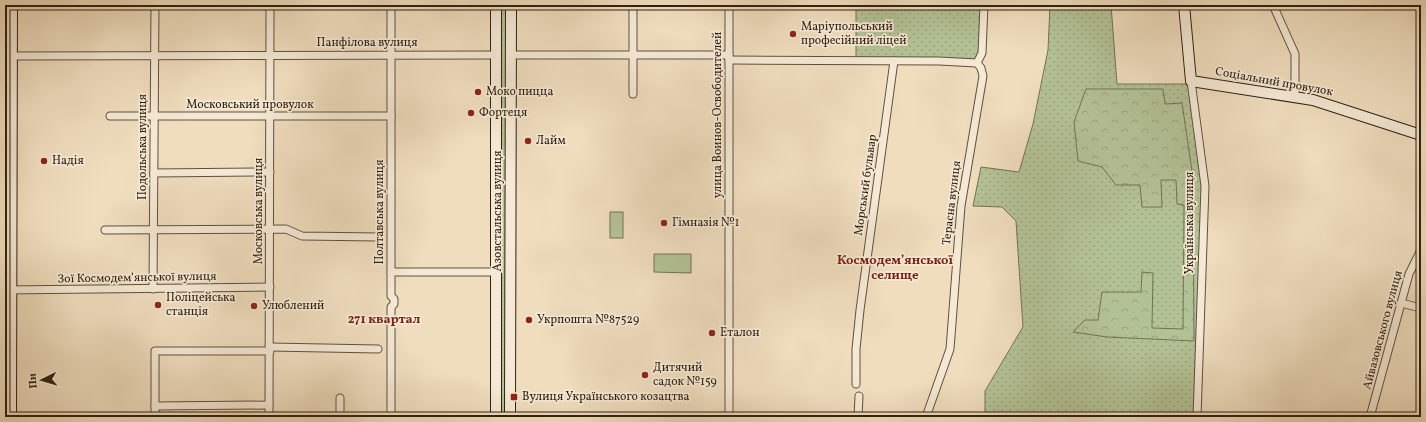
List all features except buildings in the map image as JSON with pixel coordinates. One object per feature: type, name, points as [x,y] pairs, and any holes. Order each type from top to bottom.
[{"type":"street","points":[[11,417],[8,398],[8,56],[12,5]]},
{"type":"street","name":"Подольська вулиця","points":[[153,289],[155,5]]},
{"type":"street","name":"Московська вулиця","points":[[269,417],[270,5]]},
{"type":"street","name":"Полтавська вулиця","points":[[391,5],[391,296],[394,299],[394,304],[391,307],[391,417]]},
{"type":"street","name":"Азовстальська вулиця","points":[[496,5],[496,417]]},
{"type":"street","name":"Азовстальська вулиця","points":[[510,417],[511,5]]},
{"type":"street","points":[[633,5],[633,94]]},
{"type":"street","name":"улица Воинов-Освободителей","points":[[729,5],[729,417]]},
{"type":"street","points":[[729,58],[977,63],[982,53],[984,5]]},
{"type":"street","name":"Українська вулиця","points":[[1184,5],[1191,81],[1205,186],[1197,417]]},
{"type":"street","points":[[1272,5],[1294,54],[1295,96]]},
{"type":"street","name":"Панфілова вулиця","points":[[8,56],[633,55],[729,58]]},
{"type":"street","name":"Морський бульвар","points":[[856,384],[856,349],[860,310],[894,61]]},
{"type":"street","name":"Терасна вулиця","points":[[926,417],[950,349],[960,206],[983,76],[981,68],[977,63]]},
{"type":"street","name":"Соціальний провулок","points":[[1191,81],[1295,96],[1329,104],[1421,135]]},
{"type":"street","name":"Московський провулок","points":[[110,116],[391,116]]},
{"type":"street","points":[[496,130],[511,130]]},
{"type":"street","points":[[154,173],[270,172]]},
{"type":"street","points":[[105,230],[286,229],[302,236],[378,237]]},
{"type":"street","name":"Айвазовського вулиця","points":[[1370,417],[1409,274],[1421,250]]},
{"type":"street","points":[[391,272],[510,272]]},
{"type":"street","name":"Зої Космодем’янської вулиця","points":[[8,290],[270,288]]},
{"type":"street","points":[[1401,303],[1421,308]]},
{"type":"street","points":[[155,417],[155,351],[378,349]]},
{"type":"street","points":[[858,417],[859,396]]},
{"type":"street","points":[[340,398],[340,417]]},
{"type":"street","points":[[155,406],[270,405]]},
{"type":"green space","points":[[497,5],[510,5],[508,417],[497,417]]},
{"type":"green space","points":[[856,5],[984,5],[982,59],[939,61],[856,61]]},
{"type":"green space","points":[[1050,5],[1111,5],[1117,84],[1188,84],[1203,177],[1194,417],[985,417],[985,391],[1023,327],[1016,221],[1002,207],[973,206],[981,167],[1019,172],[1033,124],[1048,50]]},
{"type":"green space","points":[[1086,89],[1163,89],[1165,104],[1182,103],[1193,178],[1194,341],[1107,337],[1073,332],[1085,320],[1098,320],[1102,292],[1141,292],[1142,272],[1153,273],[1152,328],[1183,329],[1184,205],[1177,204],[1176,180],[1161,180],[1162,207],[1142,207],[1140,185],[1116,185],[1102,167],[1078,161],[1074,122]]},
{"type":"green space","points":[[610,212],[623,212],[623,238],[610,238]]},
{"type":"green space","points":[[654,254],[691,254],[691,273],[654,272]]},
{"type":"place","name":"Маріупольський професійний ліцей","points":[[793,34]]},
{"type":"place","name":"Моко пицца","points":[[478,92]]},
{"type":"place","name":"Фортеця","points":[[471,113]]},
{"type":"place","name":"Лайм","points":[[528,141]]},
{"type":"place","name":"Надiя","points":[[44,161]]},
{"type":"place","name":"Гімназія №1","points":[[664,223]]},
{"type":"place","name":"Поліцейська станція","points":[[158,305]]},
{"type":"place","name":"Улюблений","points":[[254,306]]},
{"type":"place","name":"Укрпошта №87529","points":[[529,320]]},
{"type":"place","name":"Еталон","points":[[712,333]]},
{"type":"place","name":"Дитячий садок №159","points":[[645,375]]},
{"type":"place","name":"Вулиця Українського козацтва","points":[[514,397]]},
{"type":"district","name":"Космодем’янської селище","points":[[895,268]]},
{"type":"district","name":"271 квартал","points":[[384,320]]}]
